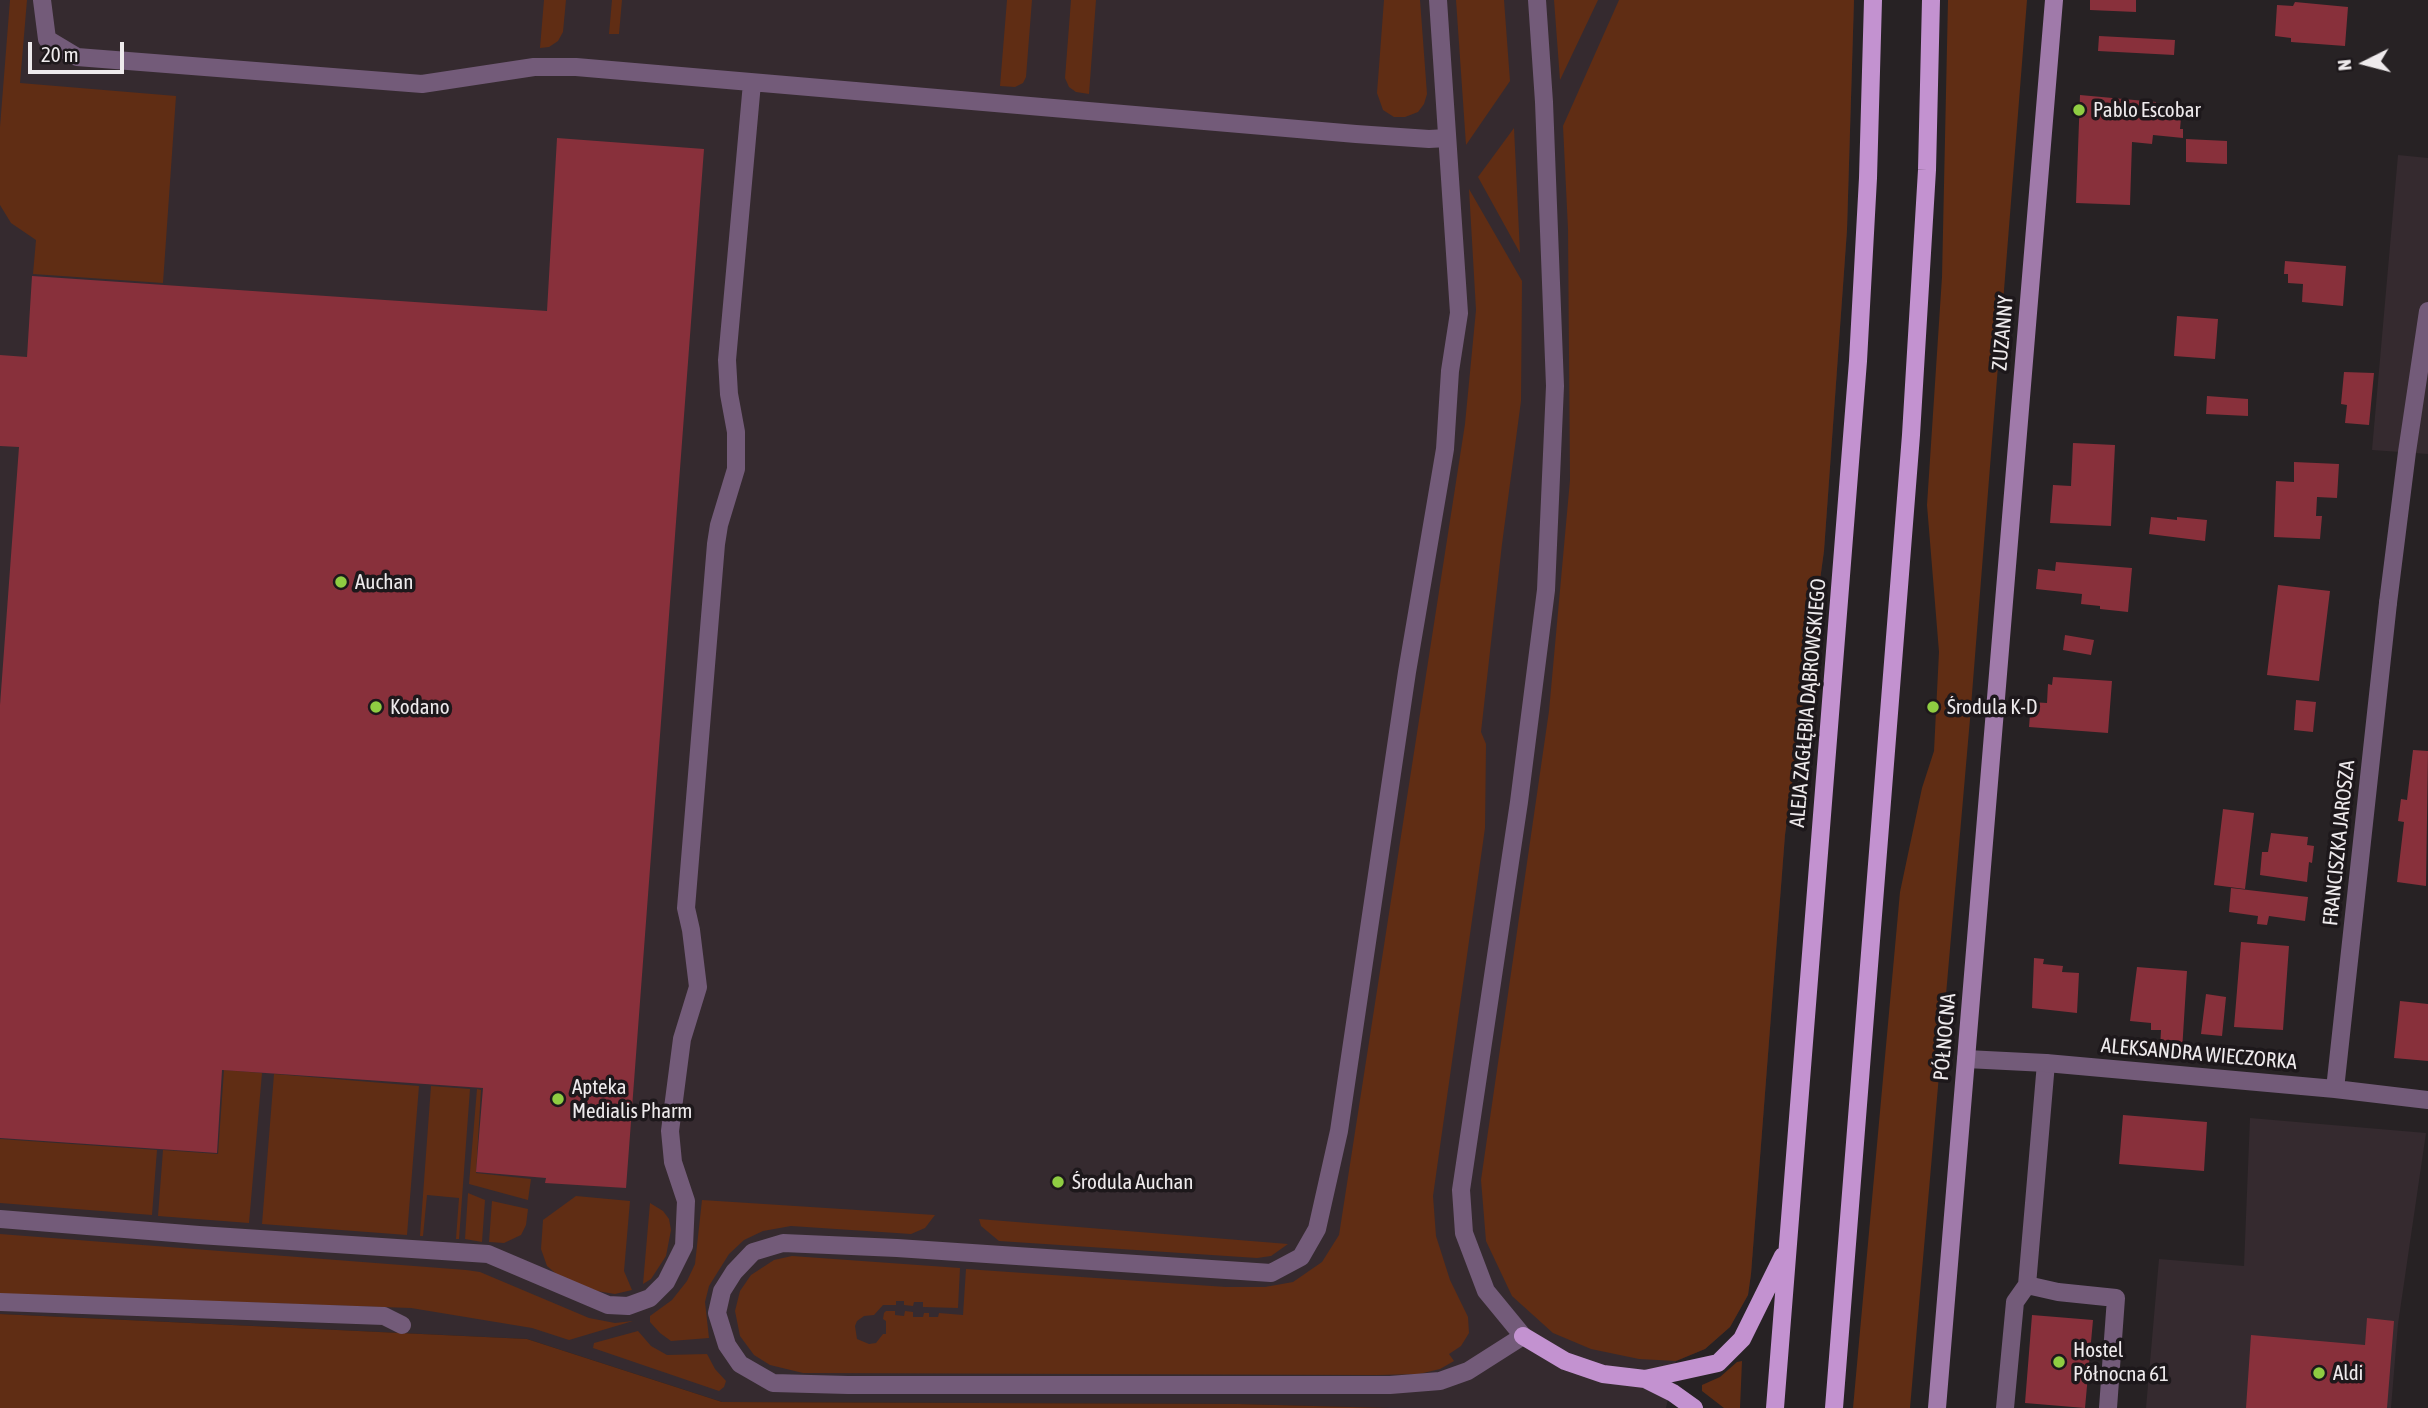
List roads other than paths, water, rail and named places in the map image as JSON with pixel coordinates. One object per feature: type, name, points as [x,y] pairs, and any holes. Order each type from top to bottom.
[{"type":"main road","name":"ALEJA ZAGŁĘBIA DĄBROWSKIEGO","points":[[1774,1408],[1858,360],[1868,178],[1873,0]]},
{"type":"main road","points":[[1834,1408],[1911,436],[1927,170],[1931,0]]},
{"type":"main road","points":[[1523,1336],[1565,1361],[1603,1374],[1645,1379],[1718,1363],[1742,1339],[1787,1246]]},
{"type":"main road","points":[[1645,1379],[1673,1393],[1694,1408]]},
{"type":"street","points":[[42,0],[47,39],[77,57],[422,84],[534,67],[586,68],[1277,126],[1356,135],[1447,138]]},
{"type":"street","points":[[1438,0],[1459,313],[1450,371],[1445,449],[1407,672],[1339,1131],[1317,1230],[1301,1257],[1271,1273],[783,1243],[753,1252],[734,1272],[722,1291],[717,1313],[727,1345],[740,1364],[773,1383],[1390,1385],[1440,1381],[1459,1375],[1523,1336],[1486,1291],[1464,1233],[1461,1190],[1519,802],[1546,590],[1555,386],[1544,102],[1537,0]]},
{"type":"street","name":"ZUZANNY","points":[[1997,669],[2053,0]]},
{"type":"street","points":[[0,1219],[488,1254],[608,1305],[628,1306],[650,1298],[667,1282],[684,1246],[686,1201],[673,1162],[670,1131],[682,1039],[698,987],[686,908],[716,544],[736,469],[736,432],[729,394],[727,360],[752,83]]},
{"type":"street","name":"FRANCISZKA JAROSZA","points":[[2335,1089],[2388,603],[2420,421],[2428,311]]},
{"type":"street","name":"PÓŁNOCNA","points":[[1937,1408],[1997,669]]},
{"type":"street","name":"ALEKSANDRA WIECZORKA","points":[[1966,1059],[2046,1063],[2428,1100]]},
{"type":"street","points":[[2006,1408],[2015,1302],[2027,1285],[2046,1063]]},
{"type":"street","points":[[2027,1285],[2058,1292],[2116,1298],[2108,1408]]},
{"type":"street","points":[[0,1302],[384,1316],[402,1325]]},
{"type":"place","name":"Pablo Escobar","points":[[2079,110]]},
{"type":"place","name":"Auchan","points":[[341,582]]},
{"type":"place","name":"Kodano","points":[[376,707]]},
{"type":"place","name":"Środula K-D","points":[[1933,707]]},
{"type":"place","name":"Apteka Medialis Pharm","points":[[558,1099]]},
{"type":"place","name":"Środula Auchan","points":[[1058,1182]]},
{"type":"place","name":"Hostel Północna 61","points":[[2059,1362]]},
{"type":"place","name":"Aldi","points":[[2319,1373]]}]
